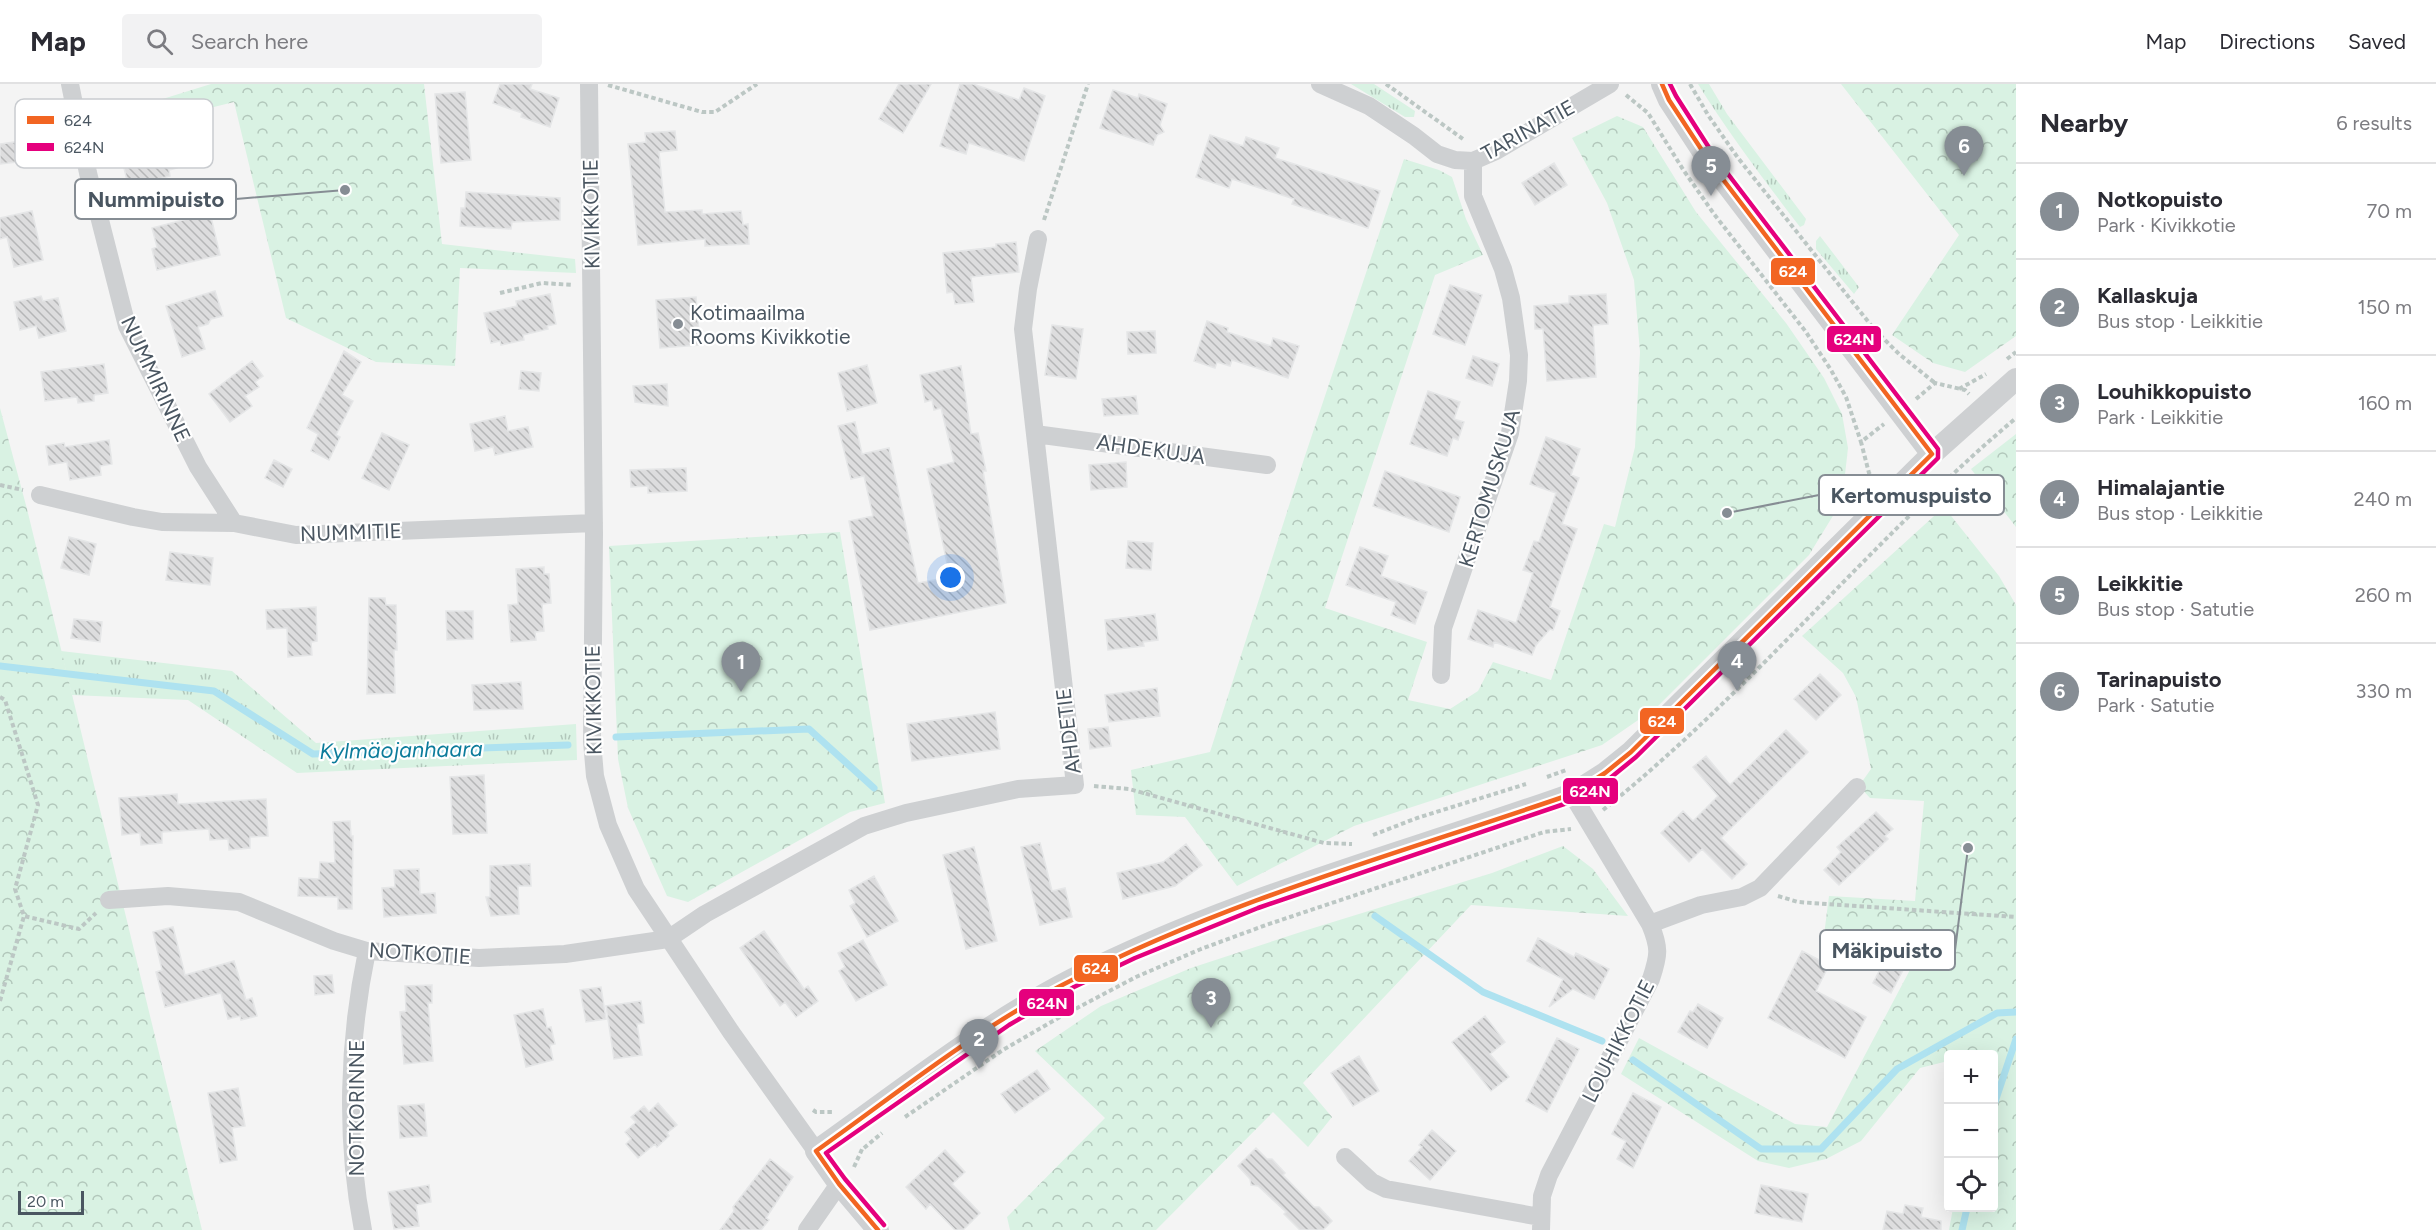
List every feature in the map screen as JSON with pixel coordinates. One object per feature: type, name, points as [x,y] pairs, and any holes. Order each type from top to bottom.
[{"type":"street","name":"NUMMIRINNE","points":[[70,84],[73,99]]},
{"type":"street","name":"KIVIKKOTIE","points":[[589,84],[594,523],[592,741],[595,776],[609,825],[636,889],[668,939],[839,1184],[878,1230]]},
{"type":"street","name":"TARINATIE","points":[[1320,84],[1369,106],[1437,154],[1455,160],[1473,161],[1617,88]]},
{"type":"street","points":[[1662,84],[1669,100],[1709,160],[1932,454]]},
{"type":"street","name":"KERTOMUSKUJA","points":[[1441,675],[1443,628],[1510,433],[1518,381],[1519,355],[1511,298],[1503,269],[1473,196],[1473,161]]},
{"type":"street","name":"NUMMIRINNE","points":[[87,168],[127,326],[198,467],[234,523]]},
{"type":"street","name":"AHDETIE","points":[[668,939],[705,914],[864,826],[906,813],[1017,789],[1075,785],[1023,329],[1038,239]]},
{"type":"street","points":[[816,1151],[952,1052],[1070,981],[1195,923],[1360,864],[1572,794],[1605,773],[1631,752],[1932,454],[2009,371]]},
{"type":"street","name":"AHDEKUJA","points":[[1035,434],[1127,444],[1267,465]]},
{"type":"street","name":"NUMMITIE","points":[[40,495],[162,522],[234,523],[296,536],[594,523]]},
{"type":"street","points":[[1650,924],[1701,904],[1742,897],[1760,888],[1857,787]]},
{"type":"street","name":"LOUHIKKOTIE","points":[[1540,1223],[1542,1196],[1549,1175],[1651,979],[1658,944],[1650,924],[1572,794]]},
{"type":"street","name":"NOTKOTIE","points":[[109,900],[168,896],[239,902],[334,941],[367,951],[491,957],[566,954],[668,939]]},
{"type":"street","name":"NOTKORINNE","points":[[363,1230],[353,1160],[351,1081],[360,988],[367,951]]},
{"type":"street","points":[[1345,1157],[1372,1182],[1386,1189],[1540,1223]]},
{"type":"street","points":[[807,1230],[839,1184]]},
{"type":"path","points":[[606,84],[702,112],[715,112],[757,84]]},
{"type":"path","points":[[1038,239],[1088,84]]},
{"type":"path","points":[[1386,84],[1461,138],[1469,141]]},
{"type":"path","points":[[1690,84],[1738,158],[1874,329],[1899,354],[1935,383]]},
{"type":"path","points":[[1617,88],[1648,113],[1708,205],[1806,332],[1846,397],[1861,442]]},
{"type":"path","points":[[500,293],[542,284],[592,286]]},
{"type":"path","points":[[2009,371],[2016,352]]},
{"type":"path","points":[[1958,389],[1994,368]]},
{"type":"path","points":[[0,697],[5,700],[38,805],[15,889],[24,916],[0,1001]]},
{"type":"path","points":[[1075,785],[1129,789],[1324,843],[1352,843],[1360,864]]},
{"type":"path","points":[[1760,888],[1798,902],[2016,917]]},
{"type":"path","points":[[24,916],[79,929],[109,900]]},
{"type":"green space","points":[[211,84],[424,84],[442,244],[575,259],[576,273],[460,268],[455,366],[376,362],[286,318],[234,102],[213,107],[213,99],[163,99]]},
{"type":"green space","points":[[1351,84],[1374,84],[1415,111],[1414,117],[1405,117]]},
{"type":"green space","points":[[1698,84],[1709,84],[1727,114],[1806,219],[1804,225],[1800,227],[1773,192],[1734,139]]},
{"type":"green space","points":[[1841,84],[2016,84],[2016,336],[1965,372],[1933,363],[1892,335],[1959,235]]},
{"type":"green space","points":[[1617,116],[1643,127],[1696,212],[1786,323],[1824,378],[1842,414],[1848,448],[1842,501],[1809,555],[1657,707],[1602,745],[1354,826],[1237,886],[1185,817],[1136,815],[1131,770],[1210,752],[1404,159],[1439,170],[1452,177],[1466,219],[1483,255],[1435,275],[1325,608],[1427,642],[1408,700],[1450,709],[1478,691],[1493,662],[1551,680],[1604,524],[1615,527],[1635,447],[1640,352],[1634,280],[1607,203],[1572,138]]},
{"type":"green space","points":[[1820,236],[1859,287],[1854,294],[1816,249],[1816,241]]},
{"type":"green space","points":[[0,408],[27,509],[202,1230],[0,1230]]},
{"type":"green space","points":[[2016,434],[2016,527],[1971,469]]},
{"type":"green space","points":[[1944,507],[1999,576],[2016,605],[2016,1230],[1949,1230],[1952,1212],[1998,1212],[1998,1050],[1944,1050],[1944,1062],[1920,1068],[1861,1141],[1826,1159],[1789,1168],[1758,1161],[1621,1074],[1639,1038],[1795,1124],[1827,1127],[1922,947],[1824,935],[1829,896],[1915,901],[1924,801],[1870,798],[1859,786],[1871,769],[1856,697],[1843,673],[1802,636]]},
{"type":"green space","points":[[840,532],[885,803],[850,812],[688,902],[667,896],[628,808],[618,759],[609,546]]},
{"type":"green space","points":[[61,651],[232,671],[316,743],[576,724],[577,760],[297,773],[188,700],[72,695]]},
{"type":"green space","points":[[1563,846],[1593,869],[1628,916],[1471,905],[1303,1083],[1332,1117],[1308,1147],[1273,1112],[1156,1230],[1010,1230],[1007,1217],[1105,1118],[1035,1051],[1101,1006],[1191,968],[1492,873]]},
{"type":"building","points":[[500,84],[532,84],[530,89],[559,98],[550,127],[521,117],[522,113],[493,103]]},
{"type":"building","points":[[899,84],[931,84],[903,133],[879,119]]},
{"type":"building","points":[[960,84],[973,84],[1019,100],[1024,88],[1045,96],[1024,161],[969,143],[966,154],[940,146]]},
{"type":"building","points":[[1113,90],[1138,98],[1139,94],[1167,104],[1160,125],[1164,132],[1157,135],[1153,145],[1100,128]]},
{"type":"building","points":[[465,92],[471,160],[441,163],[435,94]]},
{"type":"building","points":[[675,131],[677,150],[659,152],[665,212],[702,210],[702,214],[741,211],[743,225],[748,224],[749,244],[705,246],[705,239],[638,245],[628,144],[646,142],[645,133]]},
{"type":"building","points":[[1210,135],[1243,146],[1246,137],[1279,148],[1275,158],[1380,191],[1368,228],[1292,204],[1294,199],[1232,179],[1229,188],[1196,177]]},
{"type":"building","points":[[15,142],[15,162],[0,164],[0,144]]},
{"type":"building","points":[[1554,163],[1567,185],[1535,205],[1522,183]]},
{"type":"building","points":[[124,168],[177,168],[169,170],[170,176],[162,178],[165,189],[129,199],[124,181],[127,180]]},
{"type":"building","points":[[466,192],[560,198],[560,220],[512,222],[511,229],[460,226],[461,208],[465,208]]},
{"type":"building","points":[[32,211],[43,260],[14,267],[7,237],[0,239],[0,218]]},
{"type":"building","points":[[210,213],[220,255],[157,270],[152,249],[157,247],[152,228]]},
{"type":"building","points":[[1016,242],[1019,272],[971,277],[974,302],[955,304],[953,292],[947,293],[943,253],[996,247],[996,244]]},
{"type":"building","points":[[1450,285],[1482,295],[1465,345],[1433,334]]},
{"type":"building","points":[[215,291],[223,316],[211,319],[208,324],[198,327],[205,349],[182,357],[166,306]]},
{"type":"building","points":[[550,294],[556,324],[547,326],[548,329],[523,335],[524,340],[501,345],[500,341],[491,343],[484,313],[517,306],[516,301]]},
{"type":"building","points":[[1606,294],[1608,324],[1593,325],[1596,377],[1547,381],[1543,329],[1535,329],[1534,306],[1569,303],[1569,296]]},
{"type":"building","points":[[41,296],[43,301],[58,298],[66,331],[39,338],[36,326],[20,330],[14,302]]},
{"type":"building","points":[[696,297],[700,345],[660,348],[656,300]]},
{"type":"building","points":[[1207,321],[1228,328],[1227,332],[1271,346],[1273,338],[1299,346],[1288,378],[1232,360],[1230,366],[1217,362],[1215,368],[1194,361]]},
{"type":"building","points":[[1052,325],[1083,329],[1076,379],[1045,375]]},
{"type":"building","points":[[1155,331],[1156,353],[1128,354],[1127,332]]},
{"type":"building","points":[[344,351],[361,362],[342,395],[353,401],[336,435],[340,437],[329,460],[311,451],[318,434],[307,428]]},
{"type":"building","points":[[1473,356],[1499,364],[1492,386],[1466,378]]},
{"type":"building","points":[[252,361],[263,376],[255,382],[259,387],[245,396],[252,406],[230,422],[209,394]]},
{"type":"building","points":[[104,364],[108,393],[94,395],[94,401],[78,403],[77,397],[45,401],[41,372]]},
{"type":"building","points":[[867,365],[877,403],[847,411],[838,373]]},
{"type":"building","points":[[961,366],[971,434],[978,433],[986,471],[983,471],[1006,603],[870,630],[849,521],[873,516],[864,476],[851,479],[838,426],[855,422],[862,454],[889,448],[918,583],[950,577],[927,469],[954,462],[941,408],[934,410],[932,400],[925,402],[920,375]]},
{"type":"building","points":[[521,371],[541,373],[539,391],[519,389]]},
{"type":"building","points":[[667,384],[668,406],[635,402],[633,386]]},
{"type":"building","points":[[1428,391],[1460,402],[1454,419],[1464,422],[1458,440],[1453,438],[1447,456],[1410,444]]},
{"type":"building","points":[[1136,396],[1138,414],[1104,416],[1102,399]]},
{"type":"building","points":[[505,416],[508,431],[528,427],[533,447],[495,455],[493,447],[475,451],[470,424]]},
{"type":"building","points":[[382,433],[409,445],[389,490],[362,478]]},
{"type":"building","points":[[1546,437],[1580,449],[1571,475],[1579,478],[1562,524],[1577,529],[1550,607],[1560,611],[1553,630],[1550,629],[1536,645],[1532,655],[1494,642],[1493,647],[1468,639],[1478,610],[1516,623],[1533,573],[1523,570],[1534,541],[1539,542],[1556,493],[1530,484]]},
{"type":"building","points":[[109,440],[112,464],[100,466],[101,475],[70,480],[67,462],[49,465],[46,446],[64,443],[65,447]]},
{"type":"building","points":[[274,460],[292,469],[283,487],[265,478]]},
{"type":"building","points":[[1126,462],[1127,487],[1091,490],[1089,465]]},
{"type":"building","points":[[686,468],[687,491],[648,493],[648,486],[631,487],[630,470]]},
{"type":"building","points":[[1385,471],[1460,497],[1449,532],[1373,506]]},
{"type":"building","points":[[69,537],[96,544],[89,575],[61,568]]},
{"type":"building","points":[[1128,541],[1153,543],[1151,570],[1126,568]]},
{"type":"building","points":[[1360,547],[1388,556],[1381,576],[1427,592],[1415,624],[1391,615],[1396,602],[1346,585]]},
{"type":"building","points":[[170,552],[213,558],[210,585],[166,580]]},
{"type":"building","points":[[544,567],[544,574],[549,574],[551,603],[542,604],[544,631],[535,632],[536,640],[511,642],[508,605],[518,604],[516,569]]},
{"type":"building","points":[[369,598],[385,598],[386,605],[396,605],[395,693],[367,694]]},
{"type":"building","points":[[316,607],[317,641],[311,642],[312,655],[288,657],[287,628],[267,629],[266,610]]},
{"type":"building","points":[[446,611],[473,611],[473,639],[447,640]]},
{"type":"building","points":[[1155,614],[1158,640],[1143,642],[1144,646],[1108,650],[1105,620]]},
{"type":"building","points":[[74,619],[102,622],[100,642],[71,638]]},
{"type":"building","points":[[1820,674],[1841,695],[1816,720],[1794,699]]},
{"type":"building","points":[[521,682],[523,709],[474,710],[472,685]]},
{"type":"building","points":[[1157,688],[1160,716],[1109,722],[1105,695]]},
{"type":"building","points":[[995,712],[1000,749],[912,761],[907,724]]},
{"type":"building","points":[[1108,727],[1111,746],[1090,749],[1088,729]]},
{"type":"building","points":[[1786,730],[1808,752],[1721,838],[1747,864],[1732,879],[1702,849],[1689,862],[1661,833],[1683,811],[1693,821],[1718,796],[1693,767],[1706,756],[1730,785]]},
{"type":"building","points":[[484,775],[487,833],[453,834],[450,777]]},
{"type":"building","points":[[177,794],[178,804],[266,799],[268,836],[250,837],[250,848],[229,850],[228,839],[210,840],[209,829],[162,832],[162,843],[141,845],[140,833],[122,835],[119,798]]},
{"type":"building","points":[[1876,812],[1893,829],[1885,836],[1888,839],[1839,885],[1824,870],[1841,852],[1837,847]]},
{"type":"building","points":[[350,821],[351,836],[353,836],[352,909],[338,909],[338,897],[298,896],[299,878],[319,879],[320,862],[335,863],[333,822]]},
{"type":"building","points":[[1040,843],[1052,891],[1065,888],[1072,917],[1040,925],[1021,847]]},
{"type":"building","points":[[1186,844],[1202,865],[1175,886],[1123,899],[1117,873],[1163,862]]},
{"type":"building","points":[[974,847],[997,941],[966,949],[943,855]]},
{"type":"building","points":[[530,864],[531,886],[518,886],[519,914],[491,916],[486,897],[490,897],[490,866]]},
{"type":"building","points":[[419,869],[420,894],[435,893],[436,913],[384,917],[382,888],[395,887],[394,870]]},
{"type":"building","points":[[874,876],[898,921],[867,937],[850,906],[855,903],[849,890]]},
{"type":"building","points":[[173,927],[185,975],[234,961],[246,1000],[252,998],[257,1016],[241,1020],[240,1016],[228,1019],[221,993],[165,1007],[156,972],[162,970],[153,932]]},
{"type":"building","points":[[764,931],[804,989],[808,986],[818,1001],[796,1017],[785,1002],[780,1006],[740,948]]},
{"type":"building","points":[[1538,938],[1574,957],[1576,953],[1609,969],[1594,999],[1573,989],[1549,1007],[1563,979],[1527,961]]},
{"type":"building","points":[[863,940],[887,985],[856,1001],[839,971],[845,967],[838,953]]},
{"type":"building","points":[[1802,951],[1829,965],[1816,991],[1866,1017],[1845,1058],[1768,1018]]},
{"type":"building","points":[[1886,958],[1904,968],[1891,993],[1873,983]]},
{"type":"building","points":[[332,975],[334,993],[315,995],[314,976]]},
{"type":"building","points":[[432,985],[432,1003],[428,1003],[433,1061],[404,1064],[400,1012],[406,1011],[405,986]]},
{"type":"building","points":[[601,987],[606,1019],[586,1022],[580,990]]},
{"type":"building","points":[[641,1001],[644,1023],[637,1024],[642,1055],[614,1059],[606,1006]]},
{"type":"building","points":[[1698,1004],[1723,1018],[1707,1048],[1678,1032],[1690,1011],[1693,1012]]},
{"type":"building","points":[[543,1009],[547,1028],[551,1027],[555,1044],[550,1045],[553,1060],[526,1067],[514,1015]]},
{"type":"building","points":[[1485,1016],[1505,1042],[1490,1054],[1509,1077],[1491,1091],[1452,1042]]},
{"type":"building","points":[[1557,1038],[1579,1049],[1547,1112],[1526,1101]]},
{"type":"building","points":[[1359,1056],[1379,1091],[1353,1106],[1331,1073]]},
{"type":"building","points":[[1037,1070],[1050,1089],[1015,1113],[1001,1094]]},
{"type":"building","points":[[238,1088],[245,1126],[232,1128],[237,1160],[220,1163],[208,1093]]},
{"type":"building","points":[[1633,1093],[1661,1107],[1633,1168],[1617,1159],[1626,1141],[1612,1134]]},
{"type":"building","points":[[658,1103],[677,1125],[667,1133],[669,1136],[657,1147],[655,1144],[638,1158],[626,1144],[631,1139],[625,1132],[636,1122],[631,1117],[644,1106],[649,1112]]},
{"type":"building","points":[[424,1104],[427,1136],[400,1138],[398,1106]]},
{"type":"building","points":[[1432,1130],[1456,1151],[1430,1180],[1409,1161],[1422,1147],[1419,1145]]},
{"type":"building","points":[[1256,1148],[1267,1159],[1272,1159],[1285,1173],[1283,1175],[1314,1207],[1319,1207],[1332,1221],[1323,1230],[1300,1230],[1284,1214],[1286,1212],[1258,1186],[1251,1185],[1250,1179],[1238,1166]]},
{"type":"building","points":[[945,1150],[965,1172],[952,1184],[980,1213],[963,1230],[955,1230],[930,1204],[926,1209],[906,1187]]},
{"type":"building","points":[[770,1159],[793,1177],[766,1218],[769,1220],[761,1230],[720,1230],[734,1211],[733,1207]]},
{"type":"building","points":[[429,1185],[431,1202],[416,1205],[419,1226],[394,1229],[388,1192]]},
{"type":"building","points":[[1761,1185],[1808,1194],[1802,1222],[1755,1213]]},
{"type":"building","points":[[1905,1205],[1923,1208],[1921,1217],[1941,1221],[1941,1230],[1883,1230],[1887,1211],[1903,1214]]},
{"type":"waterway","name":"Kylmäojanhaara","points":[[0,666],[214,691],[313,754],[568,745]]},
{"type":"waterway","name":"Kylmäojanhaara","points":[[616,737],[809,729],[874,788]]},
{"type":"waterway","name":"Kylmäojanhaara","points":[[1375,916],[1483,992],[1602,1041]]},
{"type":"waterway","name":"Kylmäojanhaara","points":[[1633,1060],[1761,1149],[1821,1149],[1897,1069],[1997,1013],[2016,1012]]},
{"type":"waterway","points":[[1994,1104],[2016,1039]]},
{"type":"waterway","points":[[1962,1230],[1966,1212]]},
{"type":"transit line","name":"624","points":[[1662,84],[1669,100],[1709,161],[1932,454]]},
{"type":"transit line","name":"624N","points":[[884,1225],[826,1153],[1009,1025],[1074,987],[1135,958],[1258,908],[1576,800],[1609,779],[1636,757],[1938,458],[1938,449],[1715,157],[1670,84]]},
{"type":"transit line","name":"624","points":[[816,1151],[972,1039],[1005,1018],[1072,980],[1132,951],[1193,925],[1318,878],[1572,794],[1605,773],[1631,752],[1932,454]]},
{"type":"transit line","name":"624","points":[[816,1151],[839,1184],[878,1230]]},
{"type":"place","name":"Tarinapuisto","points":[[1964,176]]},
{"type":"place","name":"Nummipuisto","points":[[345,190]]},
{"type":"place","name":"Leikkitie","points":[[1711,196]]},
{"type":"place","name":"Kotimaailma Rooms Kivikkotie","points":[[678,324]]},
{"type":"place","name":"Kertomuspuisto","points":[[1727,513]]},
{"type":"place","name":"Himalajantie","points":[[1737,691]]},
{"type":"place","name":"Notkopuisto","points":[[741,692]]},
{"type":"place","name":"Mäkipuisto","points":[[1968,848]]},
{"type":"place","name":"Louhikkopuisto","points":[[1211,1028]]},
{"type":"place","name":"Kallaskuja","points":[[979,1069]]}]
